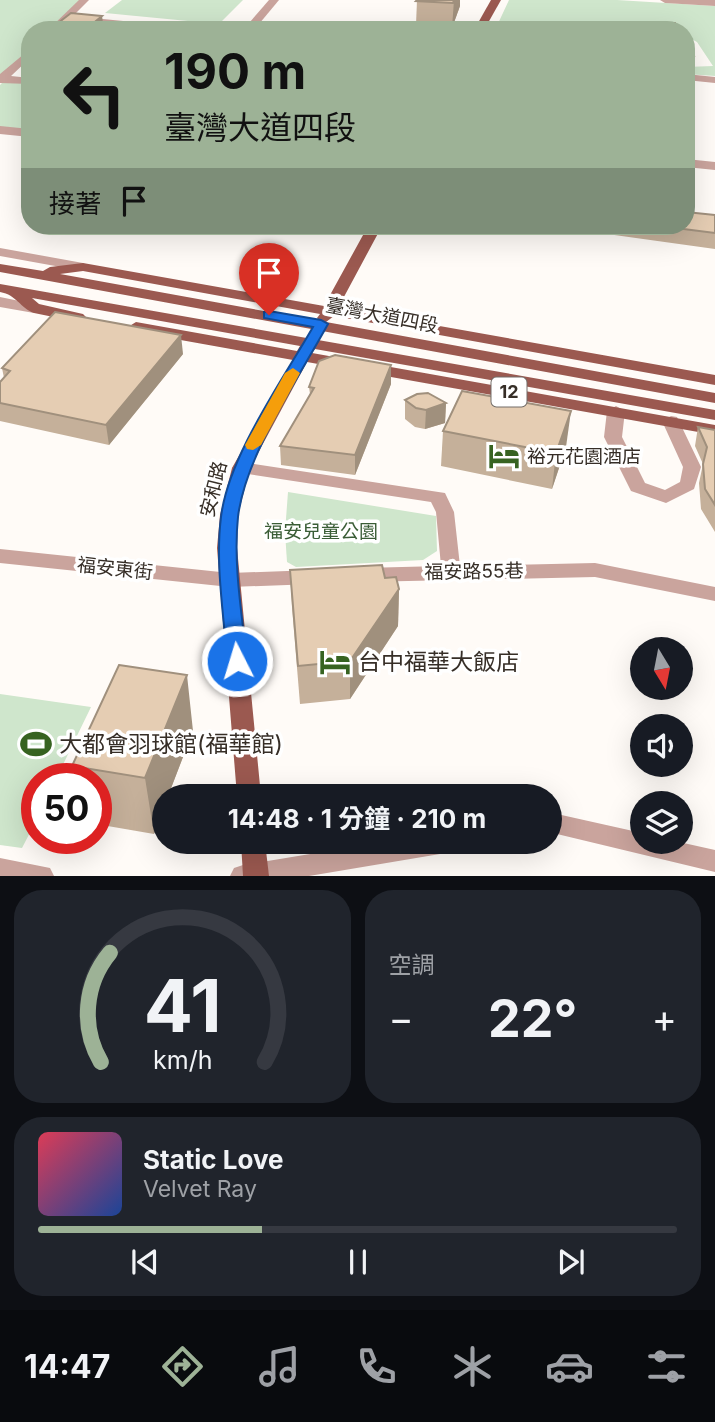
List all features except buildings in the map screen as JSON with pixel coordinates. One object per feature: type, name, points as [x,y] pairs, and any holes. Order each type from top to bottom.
[{"type":"main road","points":[[484,21],[496,0]]},
{"type":"main road","name":"安和路","points":[[248,784],[230,580],[229,515],[241,468],[370,235]]},
{"type":"main road","points":[[33,274],[83,267]]},
{"type":"main road","name":"臺灣大道四段","points":[[83,267],[326,317],[384,339],[715,398]]},
{"type":"main road","name":"臺灣大道四段","points":[[0,268],[715,380]]},
{"type":"main road","name":"臺灣大道四段","points":[[0,288],[715,430]]},
{"type":"main road","points":[[16,291],[34,309]]},
{"type":"main road","name":"臺灣大道四段","points":[[34,309],[715,415]]},
{"type":"main road","points":[[252,875],[253,854]]},
{"type":"street","points":[[62,21],[85,0]]},
{"type":"street","points":[[256,21],[274,0]]},
{"type":"street","points":[[665,0],[715,3]]},
{"type":"street","points":[[65,18],[95,21]]},
{"type":"street","points":[[1,79],[21,60]]},
{"type":"street","points":[[695,78],[715,80]]},
{"type":"street","points":[[1,79],[21,80]]},
{"type":"street","points":[[0,130],[21,133]]},
{"type":"street","points":[[695,164],[715,166]]},
{"type":"street","name":"臺灣大道四段","points":[[0,252],[83,267]]},
{"type":"street","name":"臺灣大道四段","points":[[0,302],[34,309]]},
{"type":"street","points":[[615,411],[613,437],[638,487],[666,497],[688,485],[692,467],[671,421]]},
{"type":"street","points":[[241,468],[438,497],[445,512],[451,571]]},
{"type":"street","name":"福安東街","points":[[0,556],[230,580]]},
{"type":"street","name":"福安路55巷","points":[[230,580],[451,571],[595,570],[715,594]]},
{"type":"street","points":[[562,825],[715,861]]},
{"type":"street","points":[[252,875],[375,854]]},
{"type":"street","points":[[0,869],[41,876]]},
{"type":"green space","points":[[0,0],[83,0],[61,21],[21,21],[21,59],[0,79]]},
{"type":"green space","points":[[122,0],[243,0],[222,21],[188,21],[105,13]]},
{"type":"green space","points":[[509,0],[617,0],[715,6],[715,76],[695,75],[695,67],[713,66],[695,41],[695,21],[499,21]]},
{"type":"green space","points":[[5,80],[21,82],[21,130],[0,127],[0,85]]},
{"type":"green space","name":"福安兒童公園","points":[[288,492],[436,516],[437,551],[423,560],[296,567],[287,562],[285,532]]},
{"type":"green space","name":"大都會羽球館(福華館)","points":[[0,694],[91,707],[64,763],[21,763],[21,848],[0,845]]},
{"type":"slow traffic","points":[[253,445],[293,373]]},
{"type":"place","name":"裕元花園酒店","points":[[504,456]]},
{"type":"place","name":"台中福華大飯店","points":[[335,662]]},
{"type":"place","name":"大都會羽球館(福華館)","points":[[36,744]]},
{"type":"route","points":[[237,661],[228,548],[229,515],[241,468],[321,324],[269,315]]}]
